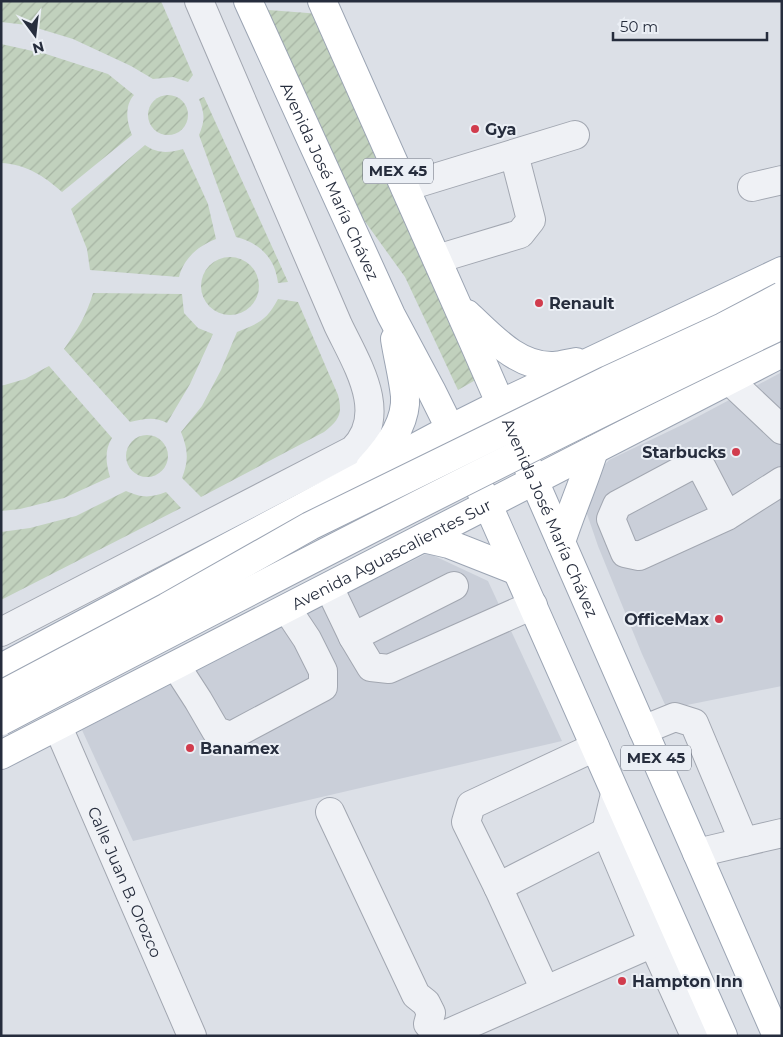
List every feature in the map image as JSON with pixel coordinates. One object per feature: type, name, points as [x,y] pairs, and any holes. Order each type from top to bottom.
[{"type":"main road","name":"Avenida José María Chávez","points":[[248,1],[391,315],[488,505],[515,570],[533,605],[594,747],[724,1036]]},
{"type":"main road","points":[[302,1],[322,1]]},
{"type":"main road","name":"Avenida José María Chávez","points":[[322,1],[777,1036]]},
{"type":"main road","points":[[5,663],[450,429],[782,271]]},
{"type":"main road","points":[[1,695],[167,607],[310,526],[608,380],[724,327],[782,296]]},
{"type":"main road","points":[[457,306],[505,349],[528,361],[552,366],[595,359]]},
{"type":"main road","points":[[353,480],[368,469],[385,451],[398,427],[403,412],[405,397],[391,315]]},
{"type":"main road","name":"Avenida Aguascalientes Sur","points":[[1,722],[315,558],[642,393],[782,325]]},
{"type":"main road","name":"Avenida Aguascalientes Sur","points":[[1,755],[782,354]]},
{"type":"main road","points":[[561,542],[586,478],[594,450]]},
{"type":"main road","points":[[423,538],[449,544],[515,570]]},
{"type":"main road","points":[[230,545],[251,554],[262,568],[268,585],[264,600],[255,614],[231,638]]},
{"type":"street","points":[[1,632],[353,450],[361,442],[368,428],[369,405],[367,390],[360,371],[338,325],[199,1]]},
{"type":"street","points":[[405,187],[575,135]]},
{"type":"street","points":[[436,259],[520,234],[530,220],[514,154]]},
{"type":"street","points":[[752,187],[782,180]]},
{"type":"street","points":[[730,380],[782,430]]},
{"type":"street","points":[[727,516],[782,481]]},
{"type":"street","points":[[353,637],[454,586]]},
{"type":"street","points":[[329,587],[353,637],[371,668],[389,669],[533,605]]},
{"type":"street","points":[[176,666],[216,731],[232,736],[323,687],[323,671],[307,639],[288,608]]},
{"type":"street","points":[[643,730],[676,716],[694,722],[744,842]]},
{"type":"street","name":"Calle Juan B. Orozco","points":[[58,727],[192,1036]]},
{"type":"street","points":[[545,990],[466,822],[471,804],[594,747]]},
{"type":"street","points":[[615,794],[606,832],[694,1036]]},
{"type":"street","points":[[330,812],[416,995],[426,1003],[431,1013],[434,1032],[545,990],[653,943]]},
{"type":"street","points":[[498,887],[606,832]]},
{"type":"street","points":[[697,854],[782,833]]},
{"type":"shaded area","points":[[782,372],[782,686],[667,709],[642,654],[598,546],[586,511],[598,472],[609,460],[686,423]]},
{"type":"shaded area","points":[[428,553],[488,581],[562,741],[133,841],[82,730],[239,647]]},
{"type":"green space","points":[[1,1],[161,1],[193,75],[188,82],[173,77],[153,79],[131,66],[73,39],[27,25],[1,22]]},
{"type":"green space","points":[[255,9],[321,14],[479,378],[458,390],[405,277],[330,173]]},
{"type":"green space","points":[[1,44],[46,54],[108,74],[134,95],[129,104],[127,114],[132,135],[62,192],[27,168],[1,163]]},
{"type":"green space","points":[[172,95],[179,98],[185,104],[188,115],[187,123],[179,132],[172,135],[164,135],[157,132],[149,123],[148,111],[151,104],[160,96]]},
{"type":"green space","points":[[204,97],[288,282],[278,283],[274,266],[265,253],[252,243],[236,237],[199,135],[204,117],[199,99]]},
{"type":"green space","points":[[145,145],[163,152],[183,149],[208,204],[216,239],[203,245],[188,258],[179,277],[90,270],[87,249],[71,209]]},
{"type":"green space","points":[[230,257],[246,262],[254,270],[259,286],[254,302],[246,310],[230,315],[214,310],[206,302],[201,286],[206,270],[214,262]]},
{"type":"green space","points":[[93,293],[182,294],[184,313],[198,328],[213,334],[190,384],[167,423],[153,419],[130,422],[64,349],[81,322]]},
{"type":"green space","points":[[278,299],[298,302],[338,395],[340,412],[333,424],[324,432],[201,497],[182,478],[187,455],[181,432],[202,406],[221,370],[237,332],[266,317]]},
{"type":"green space","points":[[49,366],[112,438],[106,457],[110,477],[64,498],[20,509],[1,511],[1,386],[25,379]]},
{"type":"green space","points":[[151,435],[159,438],[165,444],[168,456],[165,468],[159,474],[143,477],[135,474],[129,468],[126,452],[129,444],[135,438]]},
{"type":"green space","points":[[126,491],[146,496],[166,492],[181,508],[1,600],[1,532],[30,528],[76,516]]},
{"type":"place","name":"Gya","points":[[475,129]]},
{"type":"place","name":"Renault","points":[[539,303]]},
{"type":"place","name":"Starbucks","points":[[736,452]]},
{"type":"place","name":"OfficeMax","points":[[719,619]]},
{"type":"place","name":"Banamex","points":[[190,748]]},
{"type":"place","name":"Hampton Inn","points":[[622,981]]}]
